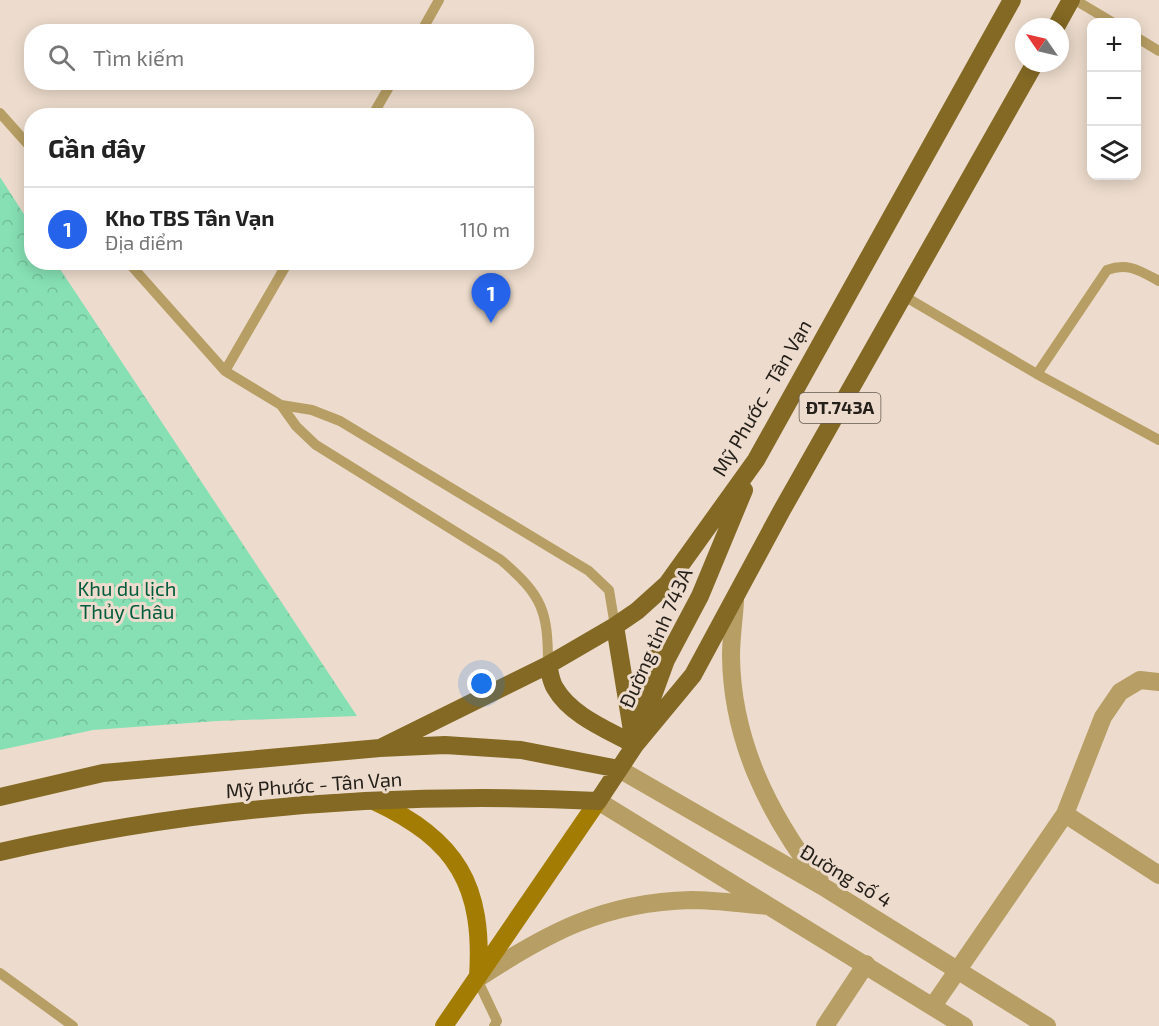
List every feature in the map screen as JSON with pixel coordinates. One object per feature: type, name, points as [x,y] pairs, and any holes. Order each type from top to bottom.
[{"type":"main road","name":"Mỹ Phước - Tân Vạn","points":[[380,748],[548,665],[615,626],[667,584],[756,460],[1012,0]]},
{"type":"main road","points":[[1062,18],[1073,0]]},
{"type":"main road","name":"ĐT.743A","points":[[635,745],[693,675],[735,601],[782,510],[1030,72]]},
{"type":"main road","name":"Đường tỉnh 743A","points":[[635,745],[645,678],[685,598],[716,556],[756,460]]},
{"type":"main road","points":[[444,1026],[635,745],[615,626]]},
{"type":"main road","points":[[548,665],[554,687],[567,703],[580,714],[635,745]]},
{"type":"main road","name":"Mỹ Phước - Tân Vạn","points":[[0,797],[103,773],[380,748],[445,745],[486,746],[619,770]]},
{"type":"main road","name":"Mỹ Phước - Tân Vạn","points":[[0,852],[66,837],[235,811],[374,801],[529,797],[598,801]]},
{"type":"main road","points":[[374,801],[423,828],[452,857],[472,898],[478,922],[477,979]]},
{"type":"street","points":[[735,601],[731,657],[737,704],[749,756],[768,804],[791,843],[827,889]]},
{"type":"street","points":[[933,1006],[1065,814],[1103,717],[1120,692],[1140,680],[1159,682]]},
{"type":"street","name":"Đường số 4","points":[[619,770],[827,889],[1047,1026]]},
{"type":"street","points":[[598,801],[773,906],[964,1026]]},
{"type":"street","points":[[1065,814],[1159,875]]},
{"type":"street","points":[[477,979],[531,943],[589,917],[644,904],[692,900],[773,906]]},
{"type":"street","points":[[825,1026],[866,964]]},
{"type":"lane","points":[[426,24],[439,0]]},
{"type":"lane","points":[[1073,0],[1105,18]]},
{"type":"lane","points":[[1141,40],[1159,51]]},
{"type":"lane","points":[[377,108],[387,90]]},
{"type":"lane","points":[[0,113],[24,140]]},
{"type":"lane","points":[[1037,374],[1107,270],[1120,265],[1134,267],[1159,281]]},
{"type":"lane","points":[[135,270],[225,371],[281,405],[312,410],[340,421],[588,571],[609,590],[615,626]]},
{"type":"lane","points":[[225,371],[283,270]]},
{"type":"lane","points":[[904,296],[1037,374],[1159,440]]},
{"type":"lane","points":[[281,405],[296,426],[316,445],[501,560],[522,578],[537,598],[548,627],[548,665]]},
{"type":"lane","points":[[0,973],[72,1026]]},
{"type":"lane","points":[[477,979],[497,1021],[494,1026]]},
{"type":"green space","name":"Khu du lịch Thủy Châu","points":[[0,177],[24,214],[24,270],[61,270],[357,716],[217,721],[93,730],[0,750]]},
{"type":"place","name":"Kho TBS Tân Vạn","points":[[491,323]]}]
